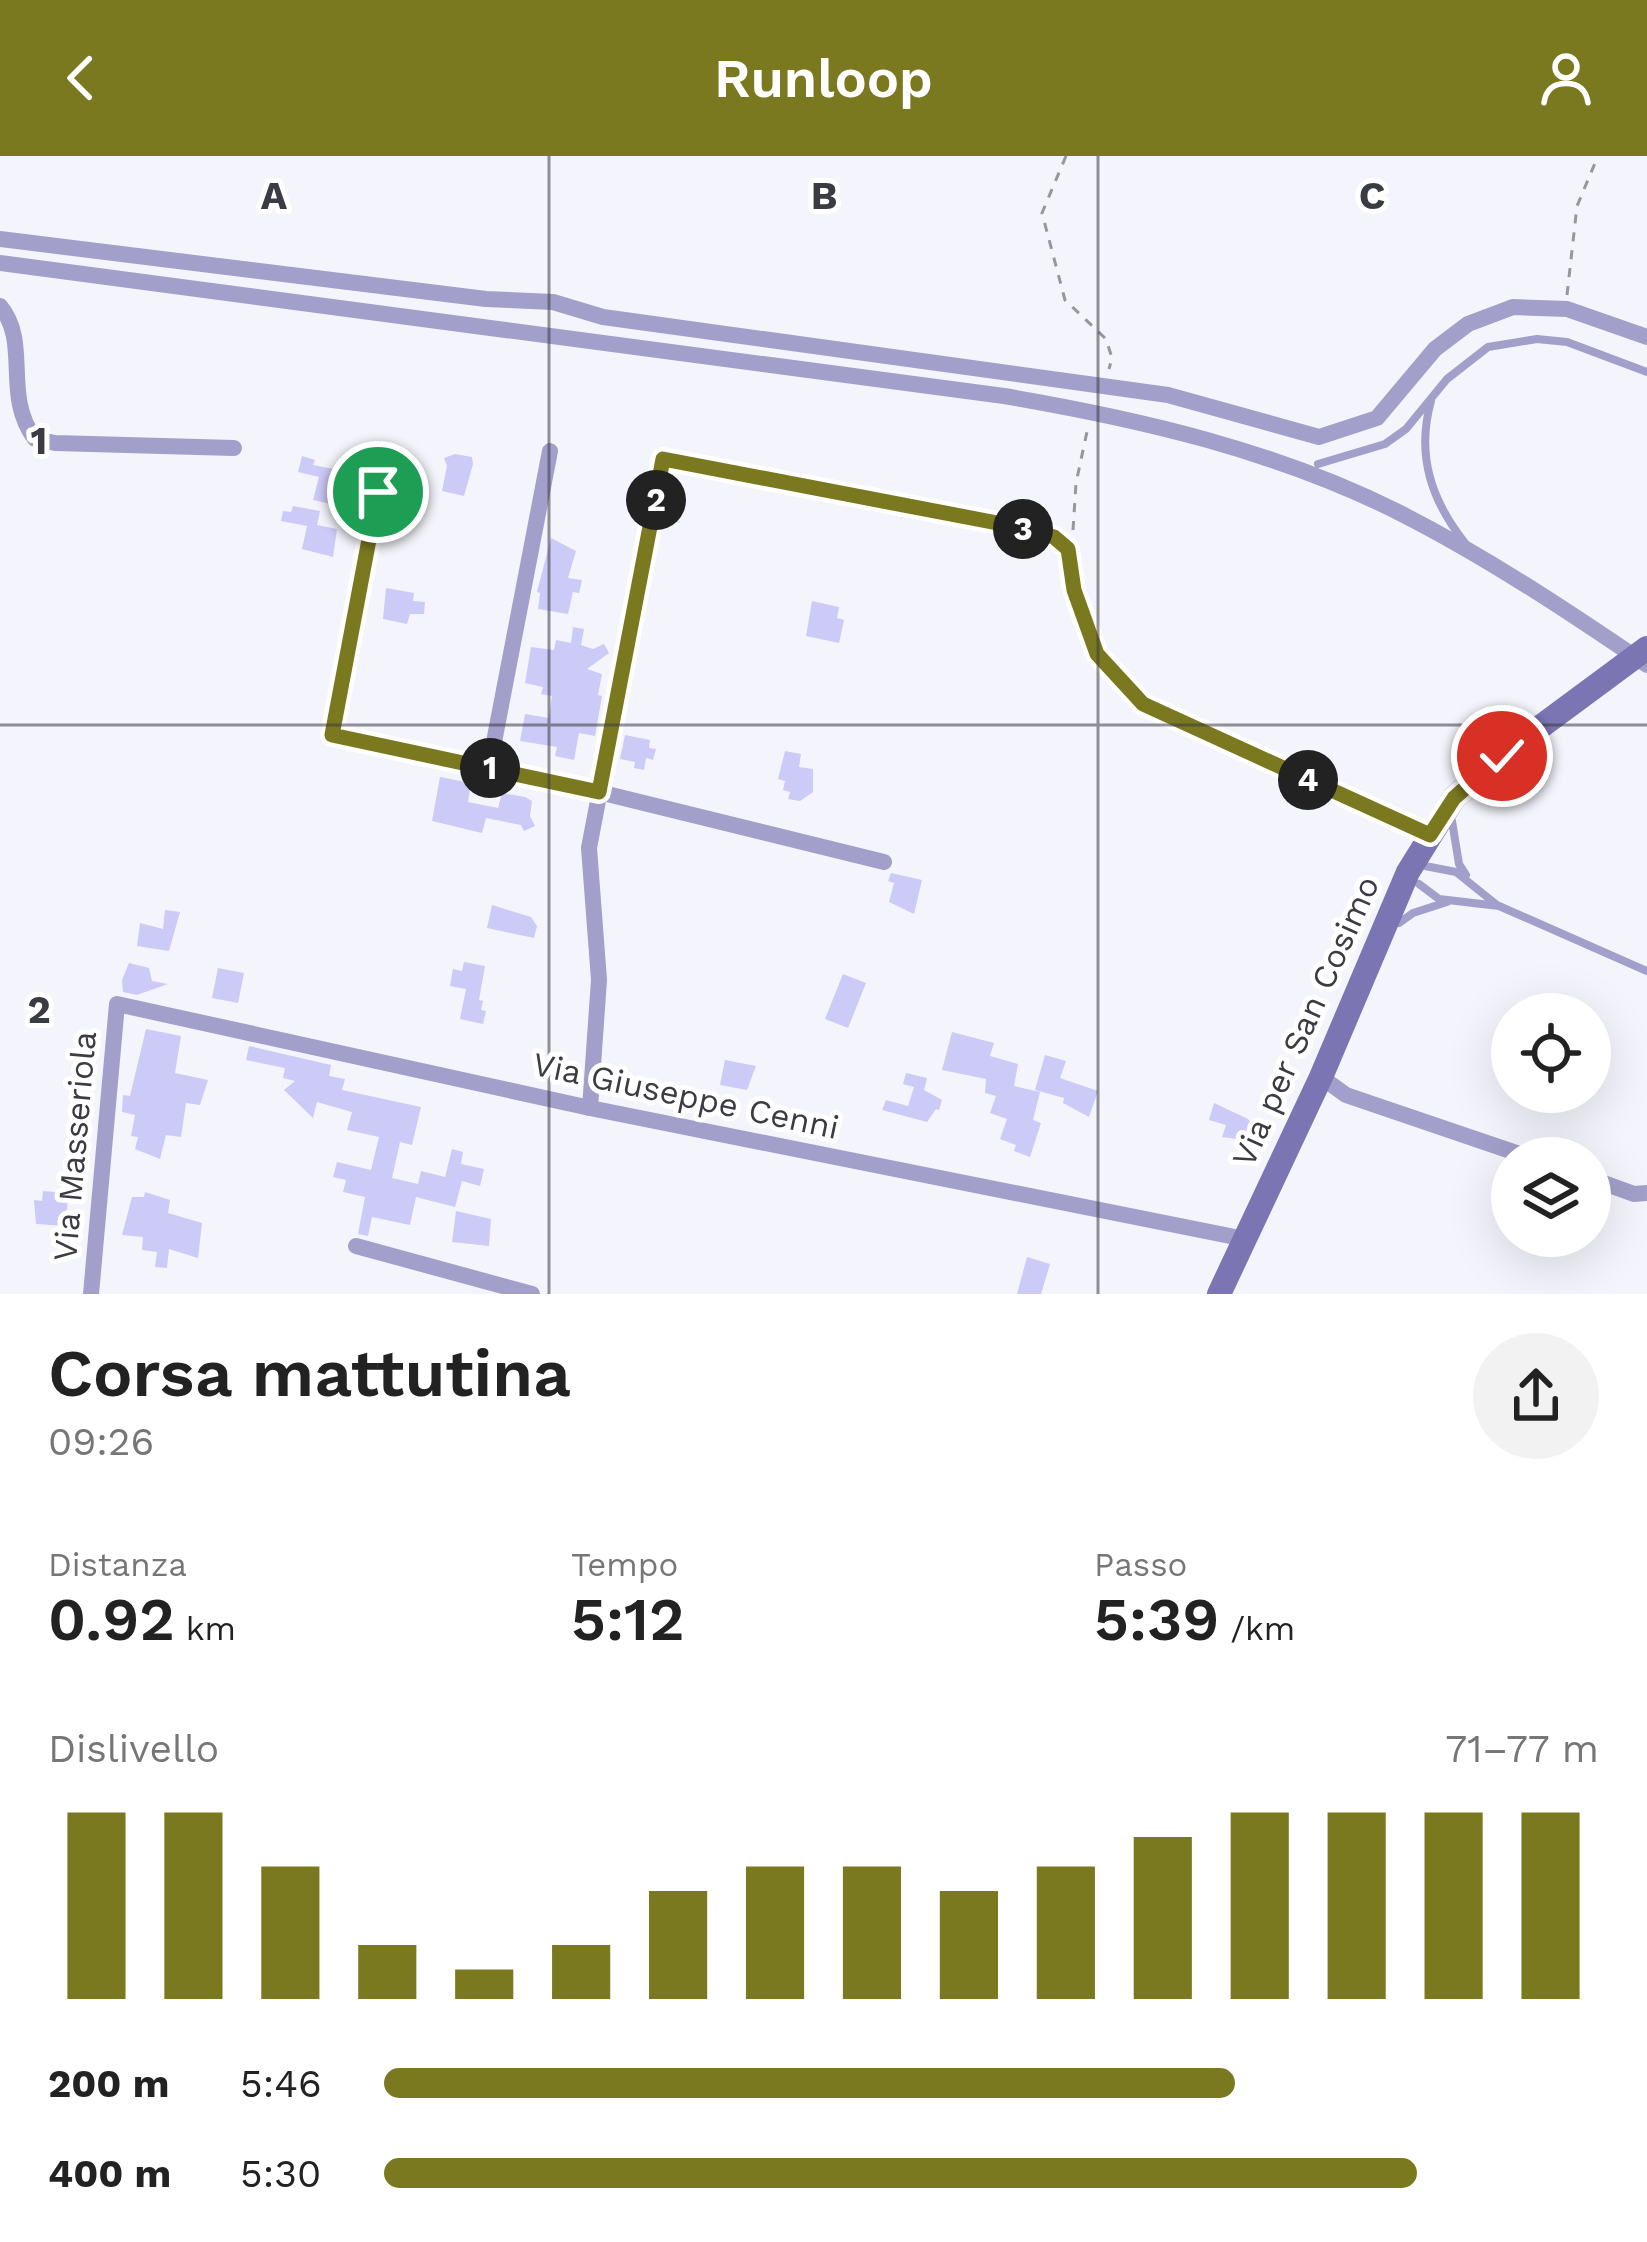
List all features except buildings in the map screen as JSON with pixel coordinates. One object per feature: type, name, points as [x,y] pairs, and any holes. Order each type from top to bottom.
[{"type":"street","points":[[0,239],[486,299],[553,302],[603,317],[1168,394],[1318,436],[1376,418],[1435,349],[1468,324],[1513,308],[1567,309],[1647,337]]},
{"type":"street","points":[[0,263],[1096,412],[1281,464],[1396,512],[1523,581],[1647,665]]},
{"type":"street","points":[[0,306],[15,324],[16,393],[22,422],[34,439],[234,448]]},
{"type":"street","points":[[489,768],[550,451]]},
{"type":"street","points":[[590,1108],[599,980],[589,848],[663,459],[1054,537],[1068,549],[1074,590],[1097,654],[1143,704],[1430,835]]},
{"type":"street","points":[[1281,464],[1318,464]]},
{"type":"street","points":[[378,492],[332,735],[599,792],[884,862]]},
{"type":"street","name":"Via per San Cosimo","points":[[1219,1294],[1321,1077],[1408,872],[1454,798],[1502,756],[1647,648]]},
{"type":"street","name":"Via Giuseppe Cenni","points":[[117,1004],[590,1108],[1245,1239]]},
{"type":"street","name":"Via Masseriola","points":[[91,1294],[117,1004]]},
{"type":"street","points":[[1321,1077],[1346,1096],[1491,1145]]},
{"type":"street","points":[[1611,1186],[1647,1193]]},
{"type":"street","points":[[356,1246],[532,1294]]},
{"type":"lane","points":[[1318,464],[1385,444],[1406,429],[1463,365],[1488,347],[1537,339],[1567,342],[1647,372]]},
{"type":"lane","points":[[1432,400],[1423,440],[1429,477],[1449,523],[1474,554]]},
{"type":"lane","points":[[1452,821],[1459,864],[1471,881]]},
{"type":"lane","points":[[1425,866],[1456,872],[1498,906]]},
{"type":"lane","points":[[1418,884],[1438,898],[1498,906],[1647,971]]},
{"type":"lane","points":[[1399,922],[1451,901]]},
{"type":"path","points":[[1066,156],[1042,213],[1065,300],[1110,347],[1112,358],[1100,387]]},
{"type":"path","points":[[1567,309],[1572,229],[1598,156]]},
{"type":"path","points":[[1068,549],[1080,454],[1096,412]]},
{"type":"route","points":[[378,492],[332,735],[599,792],[663,459],[1054,537],[1068,549],[1074,590],[1097,654],[1143,704],[1430,835],[1454,798],[1502,756]]}]
